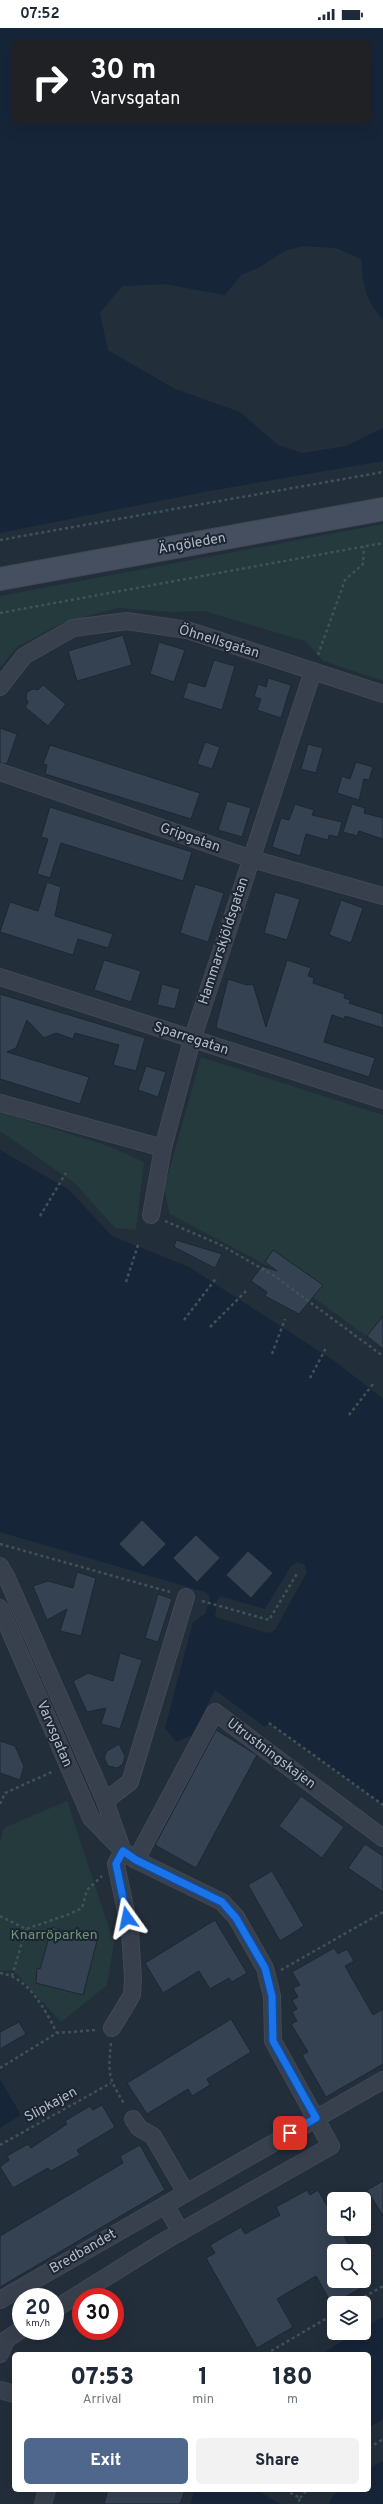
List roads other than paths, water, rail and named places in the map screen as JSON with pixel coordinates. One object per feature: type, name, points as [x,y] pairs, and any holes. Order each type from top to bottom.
[{"type":"main road","name":"Ängöleden","points":[[0,579],[383,509]]},
{"type":"street","name":"Öhnellsgatan","points":[[0,687],[24,656],[73,628],[126,621],[187,630],[383,694]]},
{"type":"street","name":"Hammarskjöldsgatan","points":[[151,1215],[163,1148],[192,1040],[313,671]]},
{"type":"street","name":"Gripgatan","points":[[0,772],[252,859],[383,896]]},
{"type":"street","name":"Sparregatan","points":[[0,977],[192,1040],[383,1100]]},
{"type":"street","points":[[0,1102],[163,1148]]},
{"type":"street","name":"Varvsgatan","points":[[0,1566],[7,1578],[105,1801],[123,1851]]},
{"type":"street","points":[[105,1801],[130,1782],[186,1597]]},
{"type":"street","name":"Varvsgatan","points":[[0,1608],[91,1818],[123,1851],[136,1860],[222,1902],[236,1918],[265,1968],[272,1996],[273,2041],[331,2146],[181,2232]]},
{"type":"street","name":"Utrustningskajen","points":[[136,1860],[215,1712],[383,1838]]},
{"type":"street","points":[[112,2028],[132,1995],[133,1978],[130,1931],[116,1864],[123,1851]]},
{"type":"street","name":"Bredbandet","points":[[0,2300],[383,2080]]},
{"type":"street","points":[[133,2119],[139,2128],[153,2136],[186,2193]]},
{"type":"street","points":[[64,2304],[181,2232],[165,2205]]},
{"type":"street","points":[[0,2354],[7,2339],[12,2336]]},
{"type":"street","points":[[0,2390],[12,2393]]},
{"type":"street","points":[[43,2504],[46,2492]]},
{"type":"water","points":[[0,28],[383,28],[383,320],[372,305],[366,292],[361,259],[336,248],[303,246],[285,251],[258,268],[241,275],[225,295],[164,284],[122,286],[100,313],[108,350],[175,389],[240,412],[278,445],[303,453],[346,446],[383,428],[383,461],[209,491],[0,533]]},
{"type":"water","points":[[0,1150],[68,1189],[112,1236],[189,1267],[336,1362],[383,1399],[383,1805],[269,1723],[265,1727],[215,1690],[192,1735],[176,1742],[165,1728],[193,1622],[205,1614],[210,1597],[205,1592],[0,1532]],"holes":[[[297,1562],[305,1565],[307,1572],[275,1630],[267,1633],[215,1617],[217,1601],[220,1596],[265,1609],[291,1566]]]},
{"type":"water","points":[[0,2079],[21,2115],[0,2128]]},
{"type":"water","points":[[383,2317],[383,2504],[191,2504],[194,2492],[371,2492],[371,2352],[324,2352],[344,2340],[371,2340],[371,2324]]},
{"type":"park label","name":"Knarröparken","points":[[54,1935]]}]
